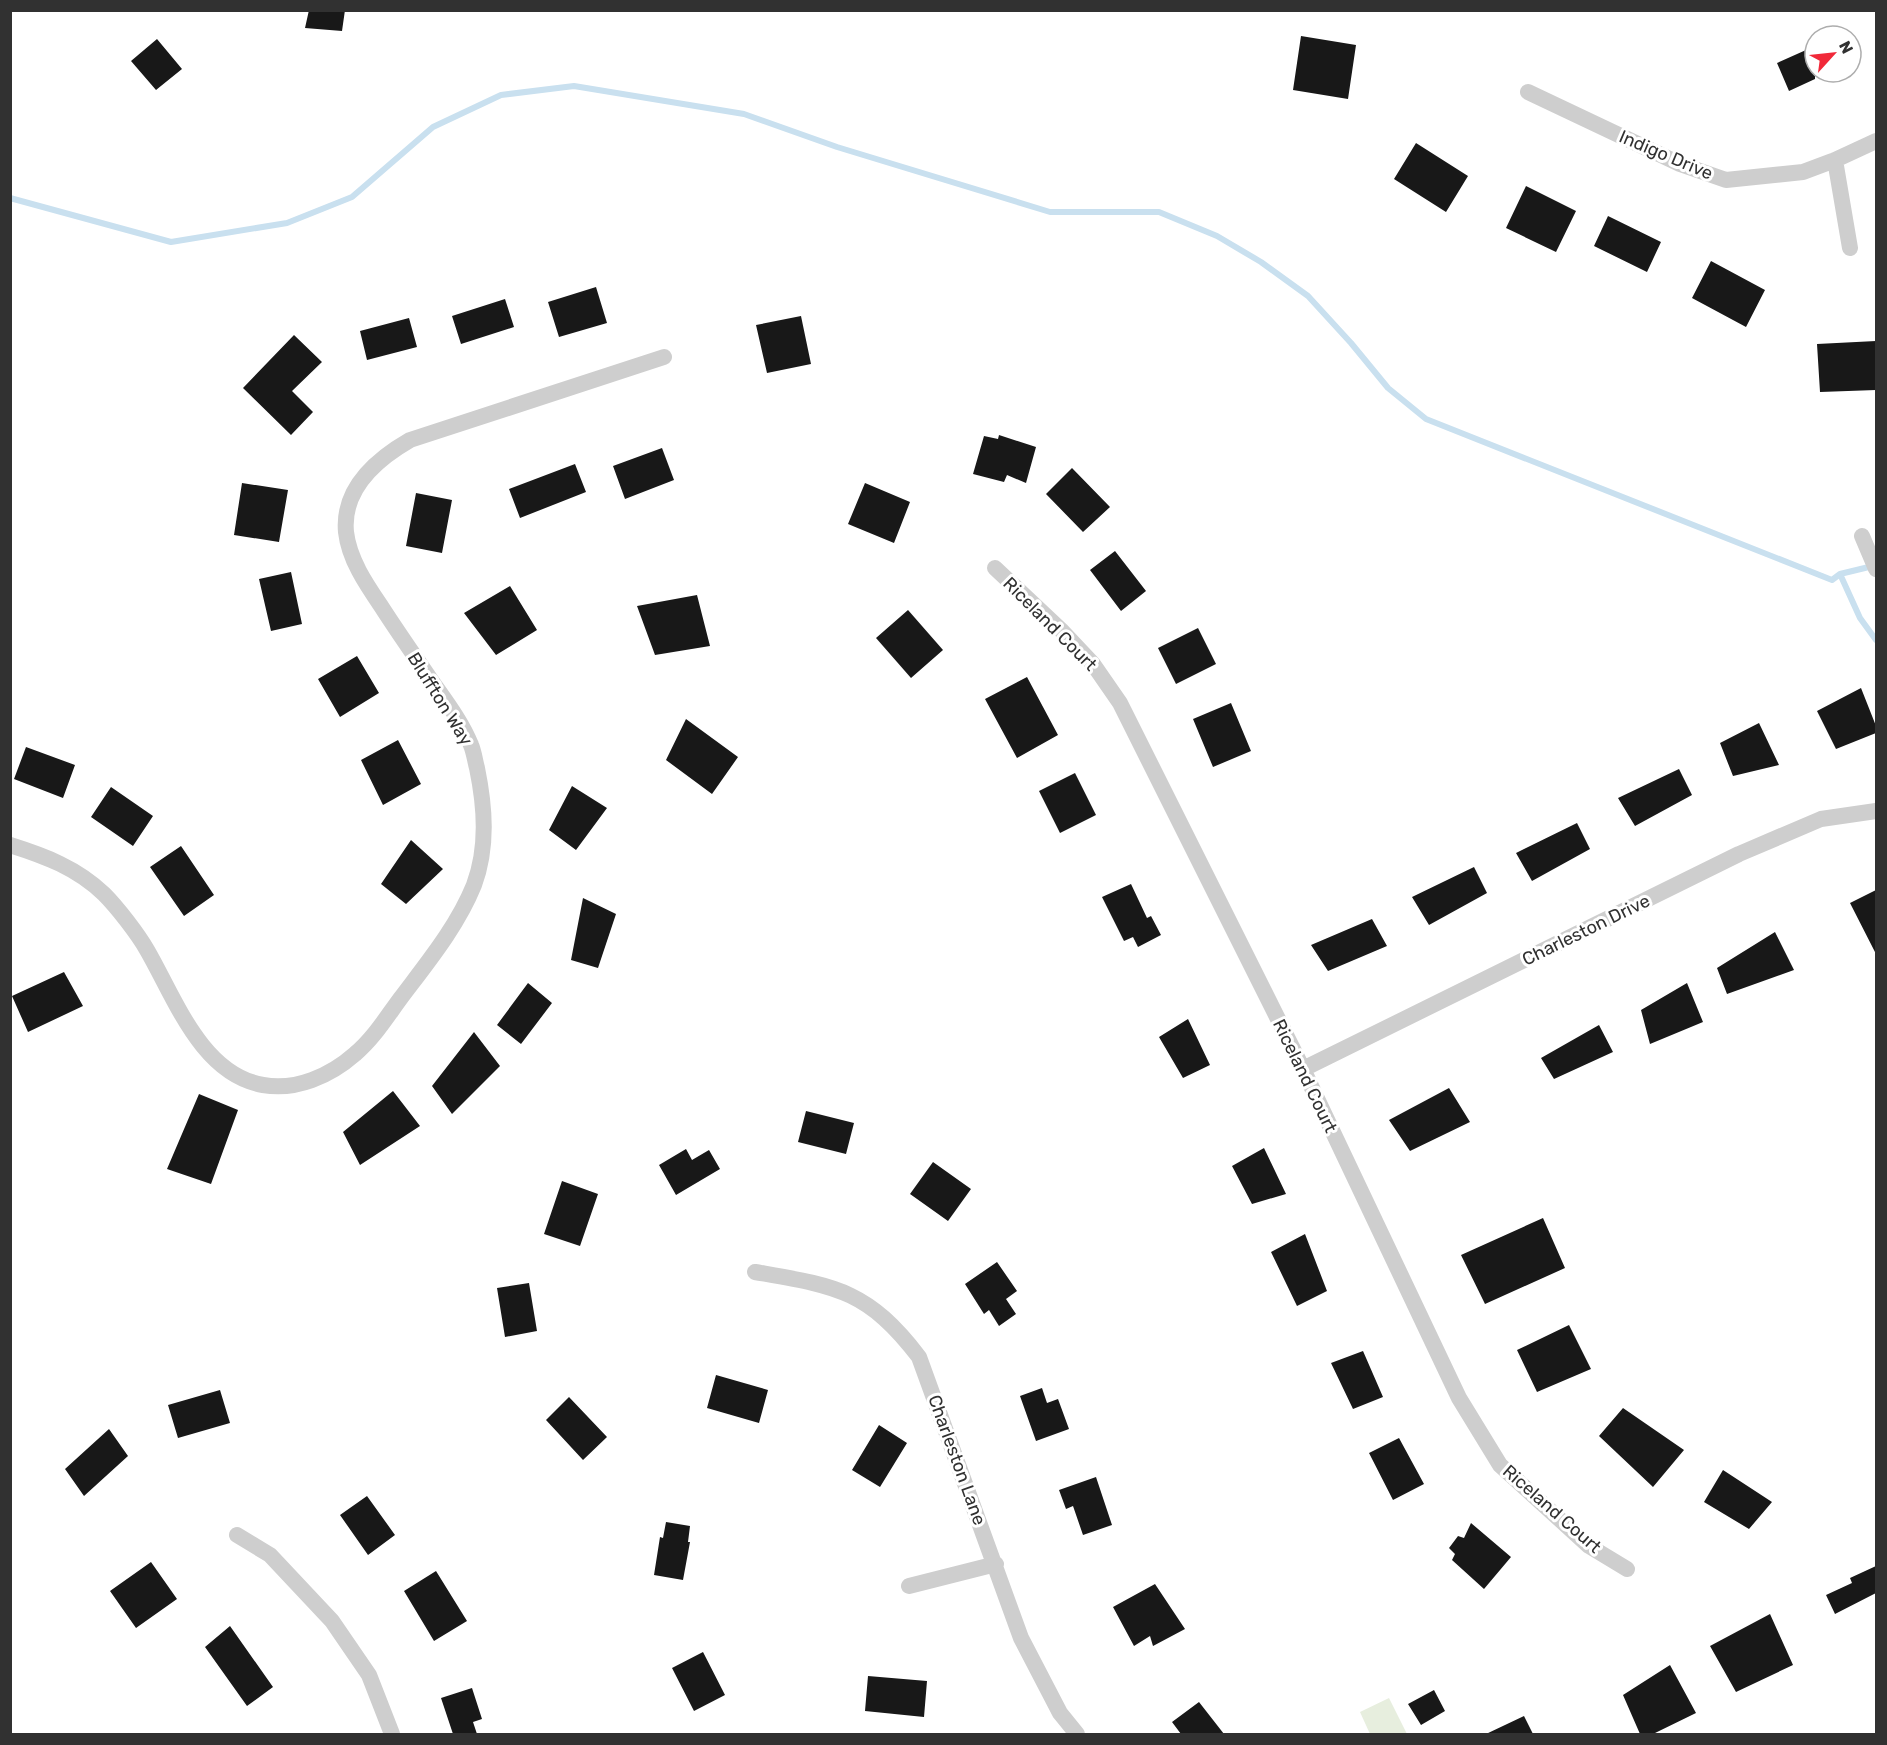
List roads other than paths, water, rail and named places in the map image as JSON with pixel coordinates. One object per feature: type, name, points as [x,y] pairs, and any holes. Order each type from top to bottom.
[{"type":"street","name":"Indigo Drive","points":[[1528,92],[1680,164],[1726,180],[1803,172],[1876,141]]},
{"type":"street","points":[[1835,160],[1850,248]]},
{"type":"street","name":"Bluffton Way","points":[[10,845],[71,868],[104,895],[145,947],[186,1020],[206,1050],[231,1072],[246,1081],[265,1086],[290,1087],[312,1080],[354,1055],[371,1038],[441,945],[462,908],[474,884],[483,848],[485,817],[471,746],[449,706],[370,589],[348,546],[345,528],[348,509],[355,490],[364,474],[386,454],[410,440],[664,357]]},
{"type":"street","points":[[1862,536],[1876,569]]},
{"type":"street","name":"Riceland Court","points":[[995,568],[1061,630],[1093,664],[1120,703],[1303,1069],[1459,1398],[1484,1440],[1500,1465],[1531,1495],[1589,1546],[1627,1569]]},
{"type":"street","name":"Charleston Drive","points":[[1303,1069],[1739,854],[1821,819],[1876,811]]},
{"type":"street","name":"Charleston Lane","points":[[756,1272],[821,1283],[844,1291],[877,1312],[900,1333],[919,1357],[1021,1638],[1060,1713],[1077,1734]]},
{"type":"street","points":[[237,1535],[270,1555],[332,1621],[369,1675],[392,1734]]},
{"type":"street","points":[[909,1586],[996,1564]]},
{"type":"waterway","points":[[10,198],[171,242],[287,223],[352,197],[433,127],[501,95],[574,86],[744,114],[837,147],[1050,212],[1159,212],[1217,236],[1261,262],[1308,296],[1388,388],[1426,419],[1832,580],[1840,574],[1873,566]]},
{"type":"waterway","points":[[1840,574],[1860,618],[1876,640]]}]
